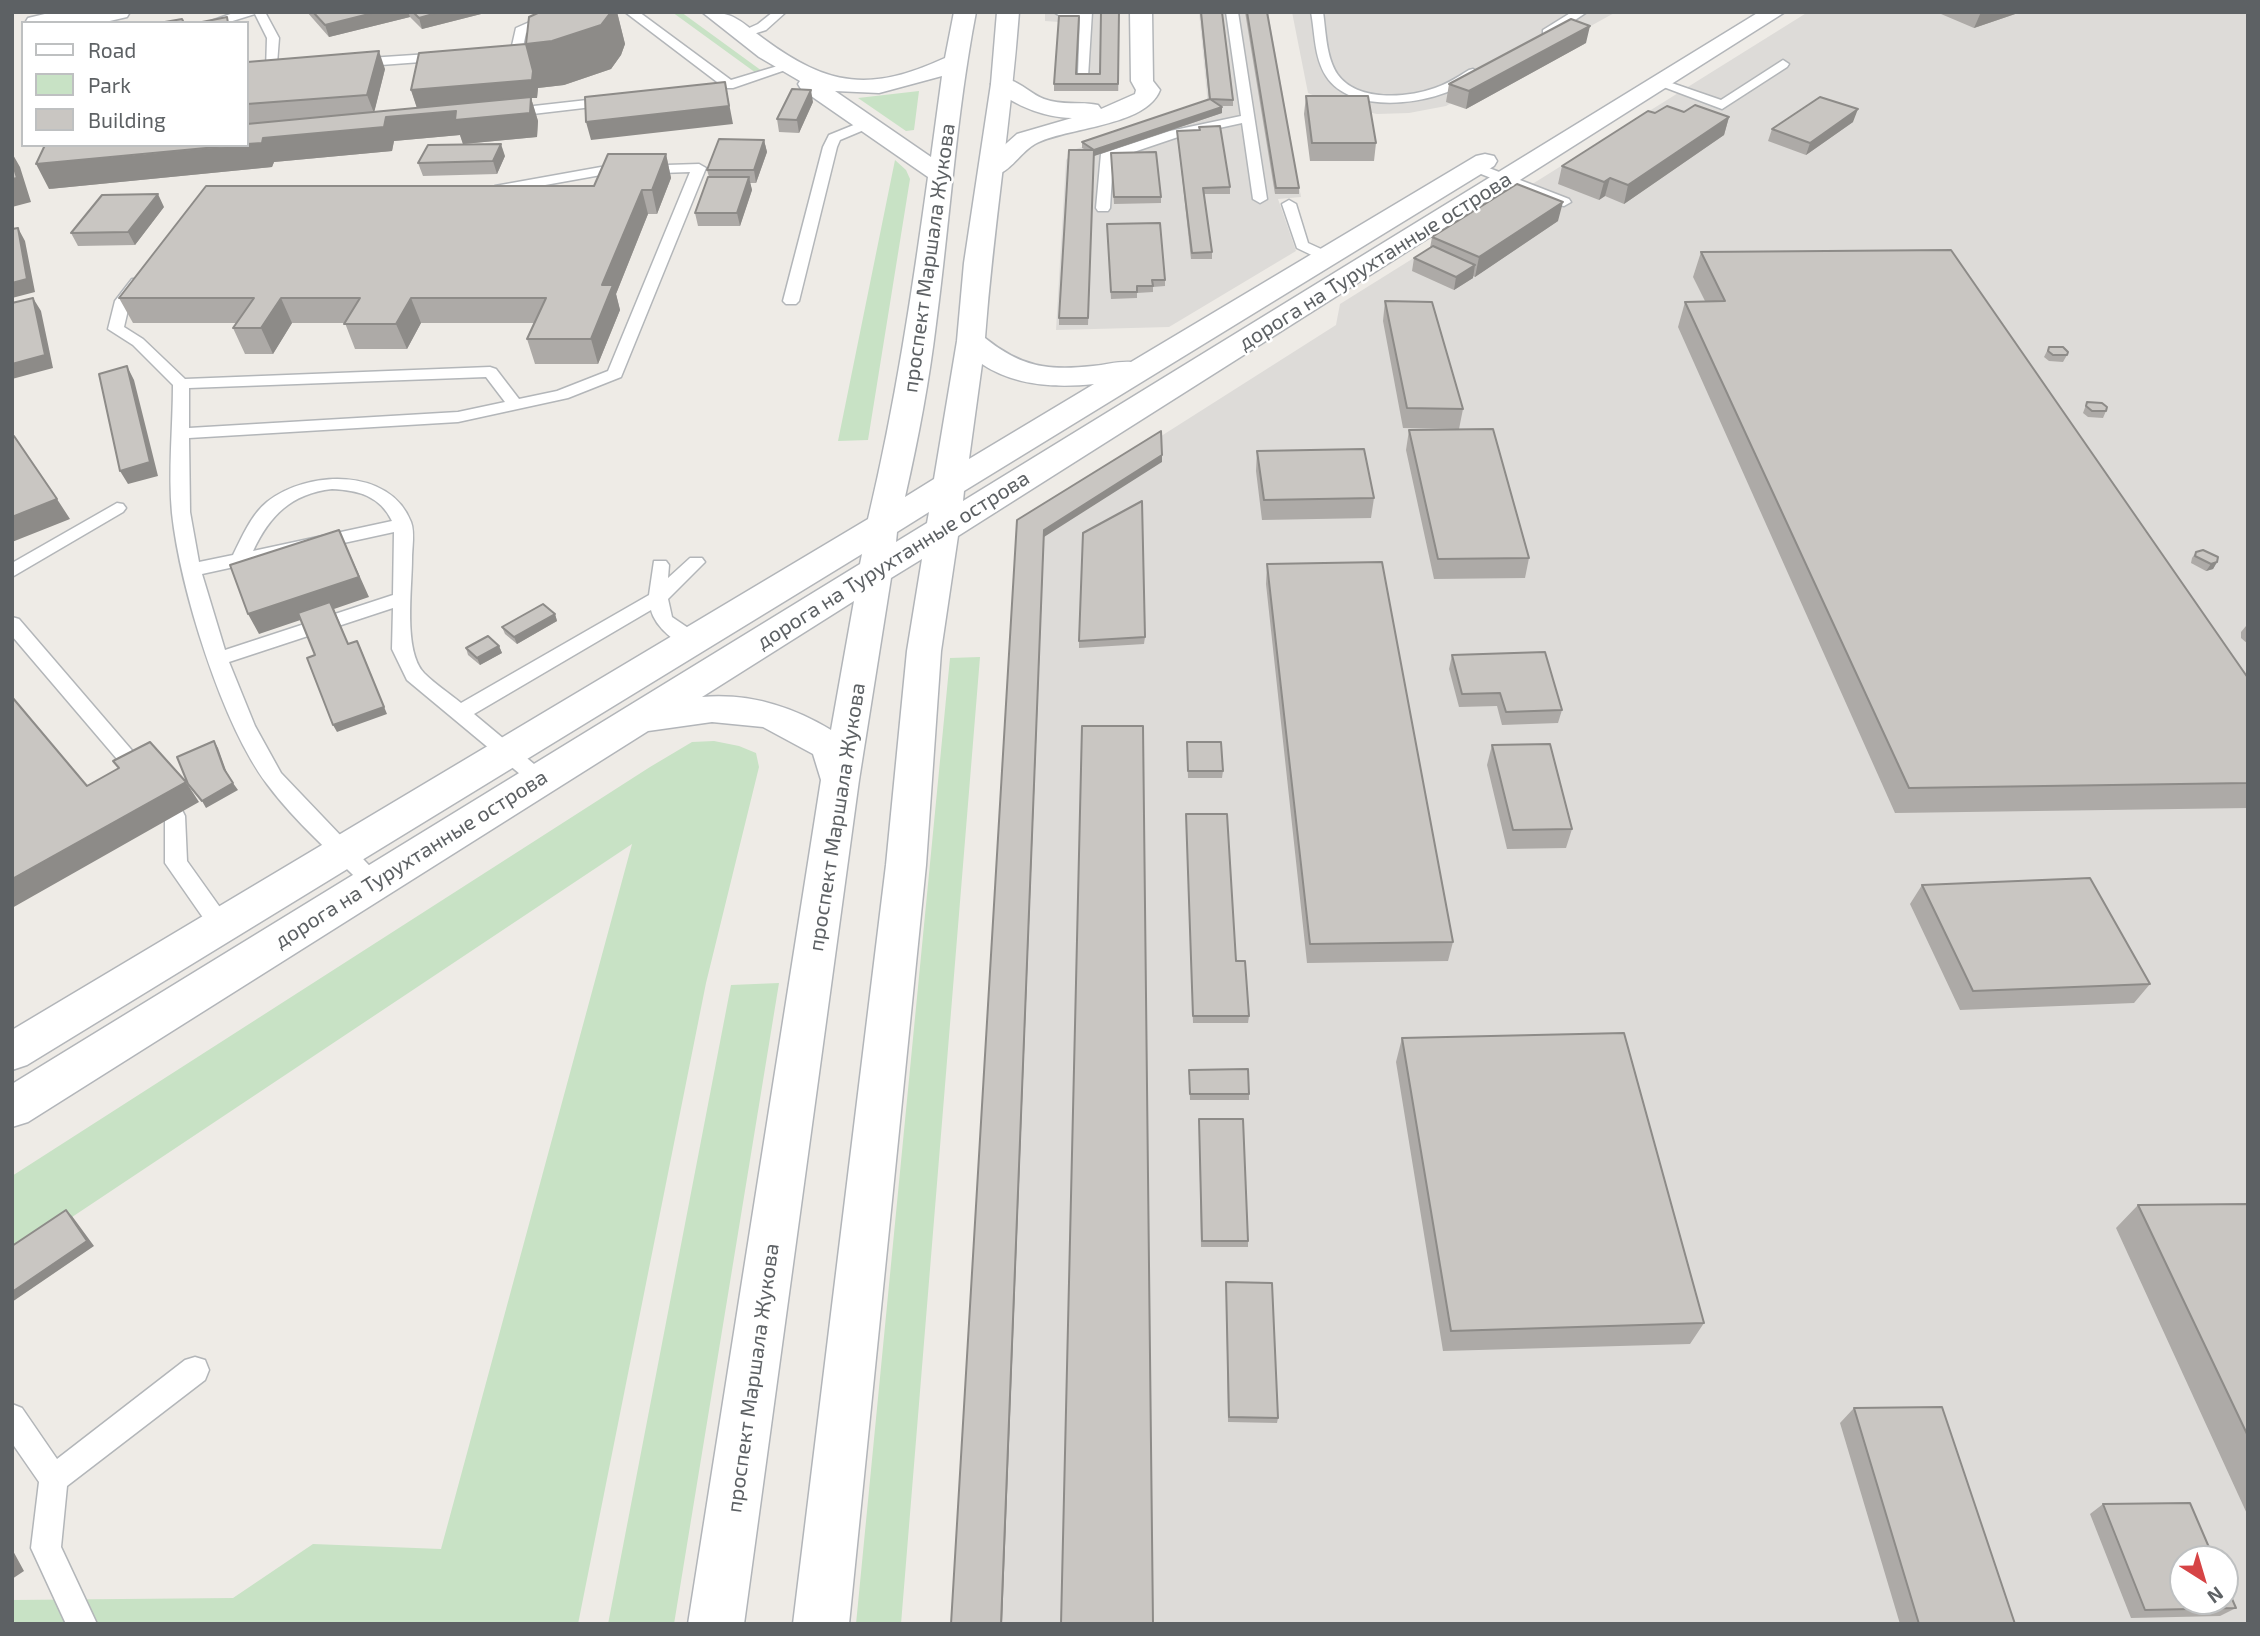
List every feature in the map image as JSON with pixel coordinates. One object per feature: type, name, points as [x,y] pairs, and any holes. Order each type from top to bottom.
[{"type":"street","points":[[44,21],[82,12]]},
{"type":"street","points":[[81,21],[119,12]]},
{"type":"street","points":[[713,12],[797,70],[810,85],[941,175]]},
{"type":"street","name":"проспект Маршала Жукова","points":[[716,1624],[840,780],[864,652],[882,526],[902,441],[922,326],[955,62],[965,12]]},
{"type":"street","points":[[821,1624],[906,865],[925,651],[971,341],[977,263],[1002,84],[1008,12]]},
{"type":"street","points":[[991,170],[1026,139],[1136,105],[1146,98],[1148,90],[1142,81],[1141,12]]},
{"type":"street","points":[[1681,42],[1729,12]]},
{"type":"street","name":"дорога на Турухтанные острова","points":[[12,1108],[1774,12]]},
{"type":"street","points":[[797,70],[837,84],[876,88],[915,80],[955,62]]},
{"type":"street","points":[[1002,84],[1041,108],[1075,112],[1113,104],[1142,81]]},
{"type":"street","name":"дорога на Турухтанные острова","points":[[12,1052],[1508,147]]},
{"type":"street","points":[[971,341],[1009,367],[1050,377],[1088,376],[1143,367]]},
{"type":"street","points":[[624,726],[682,711],[722,708],[764,713],[795,725],[826,745],[840,780]]},
{"type":"lane","points":[[223,21],[250,12]]},
{"type":"lane","points":[[259,12],[272,28],[274,35],[270,68],[297,66]]},
{"type":"lane","points":[[631,12],[729,85]]},
{"type":"lane","points":[[1060,12],[1086,12],[1084,74]]},
{"type":"lane","points":[[1232,12],[1260,199]]},
{"type":"lane","points":[[1317,12],[1327,67],[1341,87],[1357,94],[1392,100],[1416,98],[1440,91],[1486,66]]},
{"type":"lane","points":[[1533,41],[1581,12]]},
{"type":"lane","points":[[744,33],[762,27],[781,13]]},
{"type":"lane","points":[[490,54],[517,53],[520,31],[541,21]]},
{"type":"lane","points":[[338,64],[462,56]]},
{"type":"lane","points":[[1660,83],[1722,105],[1783,64]]},
{"type":"lane","points":[[710,90],[797,70]]},
{"type":"lane","points":[[492,114],[624,100]]},
{"type":"lane","points":[[1103,208],[1106,157],[1188,130],[1248,118]]},
{"type":"lane","points":[[791,301],[830,147],[834,138],[866,124]]},
{"type":"lane","points":[[1476,167],[1564,202]]},
{"type":"lane","points":[[182,433],[458,417],[562,395],[615,374],[699,168],[601,171],[477,193]]},
{"type":"lane","points":[[1289,204],[1302,245],[1327,257]]},
{"type":"lane","points":[[144,271],[124,301],[116,328],[138,342],[181,384],[181,513],[192,569],[220,658],[254,747],[273,777],[374,882]]},
{"type":"lane","points":[[181,384],[490,372],[515,405]]},
{"type":"lane","points":[[240,559],[257,524],[275,504],[311,485],[341,485],[374,491],[391,503],[403,524],[402,649],[414,675],[458,715],[539,779]]},
{"type":"lane","points":[[12,571],[117,508]]},
{"type":"lane","points":[[192,569],[403,524]]},
{"type":"lane","points":[[458,715],[658,598],[696,562]]},
{"type":"lane","points":[[660,565],[658,598],[663,620],[693,640]]},
{"type":"lane","points":[[220,658],[404,598]]},
{"type":"lane","points":[[12,623],[141,774]]},
{"type":"lane","points":[[175,816],[176,863],[221,926]]},
{"type":"lane","points":[[54,1479],[195,1370]]},
{"type":"lane","points":[[12,1418],[54,1479],[46,1548],[82,1624]]},
{"type":"shaded area","points":[[1045,12],[1119,12],[1119,91],[1054,91],[1059,22],[1045,21]]},
{"type":"shaded area","points":[[1199,12],[1268,12],[1301,197],[1278,199],[1296,251],[1169,327],[1056,330],[1066,160],[1076,149],[1208,106]]},
{"type":"shaded area","points":[[1292,12],[1616,12],[1446,106],[1409,113],[1377,114],[1338,106],[1308,93]]},
{"type":"shaded area","points":[[1808,12],[2248,12],[2248,1624],[953,1624],[1018,527],[1336,325],[1340,304]]},
{"type":"green space","points":[[672,12],[681,12],[762,71],[756,73]]},
{"type":"green space","points":[[919,91],[914,130],[906,131],[858,98]]},
{"type":"green space","points":[[895,160],[906,170],[910,179],[868,440],[838,441]]},
{"type":"green space","points":[[980,657],[901,1624],[856,1624],[950,658]]},
{"type":"green space","points":[[714,741],[756,753],[759,767],[706,983],[578,1624],[12,1624],[12,1600],[233,1598],[313,1544],[441,1549],[632,844],[12,1257],[12,1176],[650,767],[692,742]]},
{"type":"green space","points":[[779,983],[674,1624],[608,1624],[731,985]]},
{"type":"building","points":[[313,12],[377,12],[325,25]]},
{"type":"building","points":[[413,12],[440,12],[419,18]]},
{"type":"building","points":[[540,12],[611,12],[601,25],[552,41],[526,44],[529,17]]},
{"type":"building","points":[[1101,12],[1119,12],[1118,84],[1054,84],[1059,16],[1079,16],[1076,74],[1100,74]]},
{"type":"building","points":[[1201,12],[1222,12],[1233,100],[1210,99]]},
{"type":"building","points":[[1247,12],[1267,12],[1299,188],[1276,188]]},
{"type":"building","points":[[227,17],[228,21],[207,21]]},
{"type":"building","points":[[1571,19],[1590,26],[1469,91],[1449,84]]},
{"type":"building","points":[[526,44],[533,71],[532,80],[411,90],[419,53]]},
{"type":"building","points":[[379,51],[367,95],[248,104],[248,62]]},
{"type":"building","points":[[725,82],[729,106],[586,122],[585,97]]},
{"type":"building","points":[[792,89],[811,90],[797,120],[777,119]]},
{"type":"building","points":[[1306,96],[1368,96],[1376,143],[1312,143]]},
{"type":"building","points":[[531,97],[530,113],[455,120],[456,111],[386,117],[384,127],[263,138],[262,143],[248,144],[248,124]]},
{"type":"building","points":[[1820,97],[1858,109],[1810,143],[1772,129]]},
{"type":"building","points":[[1210,99],[1222,107],[1094,150],[1082,142]]},
{"type":"building","points":[[1695,105],[1729,117],[1628,185],[1610,178],[1604,182],[1562,166],[1648,111],[1655,113],[1667,106],[1684,112]]},
{"type":"building","points":[[1220,126],[1230,187],[1203,188],[1212,252],[1192,253],[1177,131]]},
{"type":"building","points":[[719,139],[764,140],[754,170],[707,170]]},
{"type":"building","points":[[501,144],[493,161],[418,163],[428,145]]},
{"type":"building","points":[[44,147],[217,147],[36,164]]},
{"type":"building","points":[[1069,150],[1094,150],[1088,318],[1059,318]]},
{"type":"building","points":[[1156,152],[1161,197],[1114,197],[1111,153]]},
{"type":"building","points":[[608,154],[666,154],[652,190],[642,190],[602,285],[613,285],[591,339],[527,339],[546,298],[411,298],[396,324],[344,324],[360,298],[281,298],[261,328],[233,328],[254,298],[119,298],[206,186],[594,186]]},
{"type":"building","points":[[12,161],[17,178],[12,179]]},
{"type":"building","points":[[708,177],[749,177],[737,213],[695,213]]},
{"type":"building","points":[[1517,184],[1563,202],[1479,257],[1432,237]]},
{"type":"building","points":[[158,194],[128,232],[71,233],[102,195]]},
{"type":"building","points":[[1160,223],[1165,280],[1152,280],[1153,286],[1137,286],[1137,292],[1111,292],[1107,224]]},
{"type":"building","points":[[18,228],[27,279],[12,283],[12,229]]},
{"type":"building","points":[[1433,246],[1475,265],[1456,277],[1414,258]]},
{"type":"building","points":[[1951,250],[2248,678],[2248,783],[1909,788],[1685,302],[1725,301],[1701,252]]},
{"type":"building","points":[[33,298],[45,355],[12,364],[12,303]]},
{"type":"building","points":[[1385,301],[1432,302],[1463,409],[1407,408]]},
{"type":"building","points":[[2049,347],[2063,347],[2068,352],[2067,355],[2053,355],[2048,351]]},
{"type":"building","points":[[127,366],[150,462],[120,471],[99,374]]},
{"type":"building","points":[[2087,402],[2102,403],[2107,407],[2106,411],[2092,411],[2086,406]]},
{"type":"building","points":[[1493,429],[1529,558],[1438,559],[1409,430]]},
{"type":"building","points":[[1161,431],[1162,455],[1044,530],[1001,1624],[951,1624],[1017,520]]},
{"type":"building","points":[[14,436],[57,499],[12,517],[12,437]]},
{"type":"building","points":[[1364,449],[1374,498],[1264,500],[1257,451]]},
{"type":"building","points":[[1142,501],[1145,637],[1079,641],[1083,533]]},
{"type":"building","points":[[339,530],[359,577],[248,614],[230,565]]},
{"type":"building","points":[[2203,550],[2218,557],[2217,562],[2211,564],[2195,556],[2196,552]]},
{"type":"building","points":[[1382,562],[1453,942],[1310,944],[1267,564]]},
{"type":"building","points":[[330,602],[348,644],[357,641],[384,707],[333,725],[307,658],[315,655],[298,613]]},
{"type":"building","points":[[543,604],[555,614],[514,637],[502,627]]},
{"type":"building","points":[[488,636],[499,646],[477,658],[466,648]]},
{"type":"building","points":[[1545,652],[1562,710],[1506,712],[1500,693],[1462,694],[1452,655]]},
{"type":"building","points":[[12,697],[87,786],[119,768],[113,761],[150,742],[186,782],[12,879]]},
{"type":"building","points":[[1082,726],[1143,726],[1153,1624],[1061,1624]]},
{"type":"building","points":[[214,741],[224,769],[233,783],[202,801],[188,784],[177,757]]},
{"type":"building","points":[[1187,742],[1221,742],[1223,771],[1188,771]]},
{"type":"building","points":[[1550,744],[1572,829],[1513,830],[1492,745]]},
{"type":"building","points":[[1186,814],[1227,814],[1236,961],[1245,961],[1249,1016],[1193,1016]]},
{"type":"building","points":[[2090,878],[2150,984],[1973,991],[1922,885]]},
{"type":"building","points":[[1624,1033],[1704,1323],[1451,1331],[1402,1038]]},
{"type":"building","points":[[1248,1069],[1249,1094],[1190,1094],[1189,1070]]},
{"type":"building","points":[[1199,1119],[1243,1119],[1248,1241],[1202,1241]]},
{"type":"building","points":[[2248,1204],[2248,1436],[2138,1205]]},
{"type":"building","points":[[66,1210],[87,1241],[12,1292],[12,1246]]},
{"type":"building","points":[[1226,1282],[1272,1283],[1278,1418],[1229,1417]]},
{"type":"building","points":[[1942,1407],[2015,1624],[1919,1624],[1854,1408]]},
{"type":"building","points":[[2190,1503],[2208,1545],[2169,1545],[2169,1609],[2145,1610],[2103,1504]]}]
